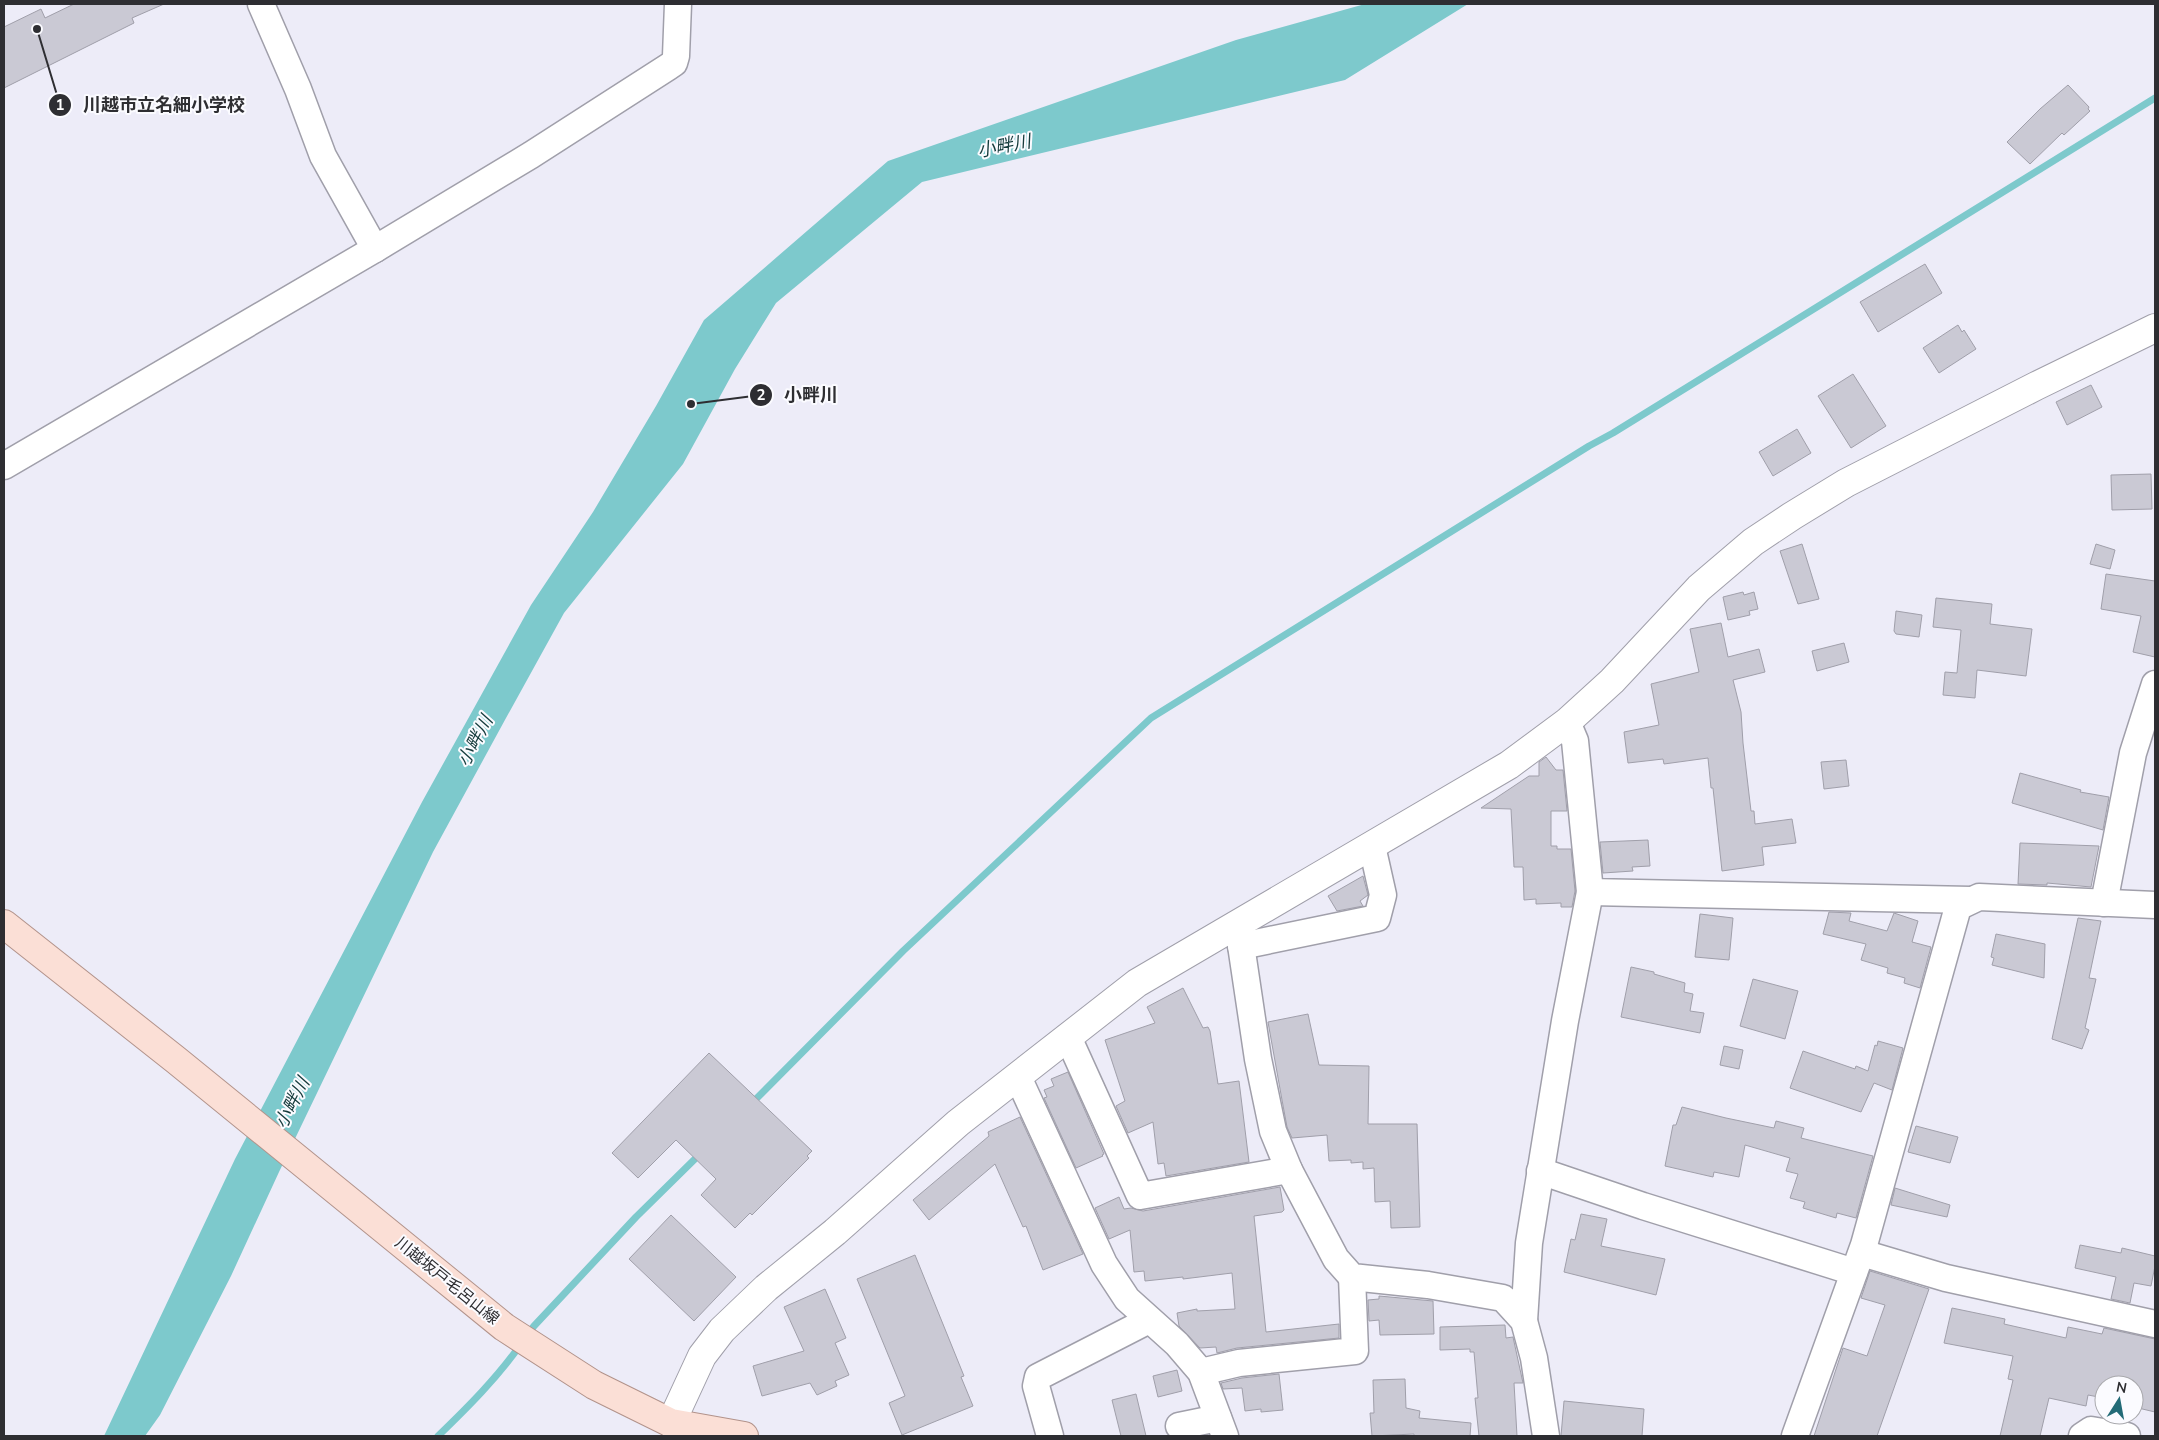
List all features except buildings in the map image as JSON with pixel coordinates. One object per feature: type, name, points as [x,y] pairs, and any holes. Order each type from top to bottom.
[{"type":"main road","name":"川越坂戸毛呂山線","points":[[4,924],[183,1066],[504,1327],[594,1385],[671,1430],[744,1436]]},
{"type":"street","points":[[261,4],[298,89],[323,156],[375,249]]},
{"type":"street","points":[[4,466],[375,249],[530,155],[674,63],[676,56],[678,4]]},
{"type":"street","points":[[671,1430],[702,1356],[722,1330],[766,1288],[835,1232],[958,1123],[1018,1078],[1136,983],[1239,936],[1372,846],[1509,765],[1567,722],[1612,681],[1700,588],[1753,542],[1776,526],[1846,483],[2036,386],[2155,328]]},
{"type":"street","points":[[2104,902],[2133,753],[2155,684]]},
{"type":"street","points":[[1546,1436],[1534,1358],[1524,1321],[1528,1244],[1565,1021],[1590,892],[1575,741],[1567,722]]},
{"type":"street","points":[[1239,936],[1377,918],[1383,895],[1372,846]]},
{"type":"street","points":[[1590,892],[1970,900]]},
{"type":"street","points":[[1794,1436],[1858,1262],[1958,907],[1979,897],[2155,905]]},
{"type":"street","points":[[1201,1372],[1239,1363],[1355,1351],[1352,1277],[1336,1259],[1289,1170],[1273,1131],[1258,1059],[1239,936]]},
{"type":"street","points":[[1068,1037],[1140,1196],[1289,1170]]},
{"type":"street","points":[[1018,1078],[1104,1264],[1127,1299],[1177,1344],[1201,1372],[1222,1427],[1179,1426]]},
{"type":"street","points":[[1540,1171],[1643,1206],[1858,1262],[1946,1278],[2155,1324]]},
{"type":"street","points":[[1352,1277],[1428,1285],[1503,1298],[1524,1321]]},
{"type":"street","points":[[1050,1436],[1036,1386],[1038,1377],[1149,1320]]},
{"type":"street","points":[[2082,1436],[2091,1430],[2127,1436]]},
{"type":"water","points":[[1365,4],[1468,4],[1345,80],[922,182],[776,303],[735,369],[683,464],[564,613],[433,852],[231,1276],[160,1415],[145,1436],[104,1436],[235,1159],[422,802],[531,605],[593,512],[704,320],[888,161],[1236,40]]},
{"type":"waterway","points":[[751,1104],[903,951],[1151,718],[2155,98]]},
{"type":"waterway","points":[[527,1335],[636,1217],[701,1153]]},
{"type":"waterway","points":[[438,1436],[492,1380],[521,1344]]},
{"type":"place","name":"川越市立名細小学校","points":[[37,29]]},
{"type":"place","name":"小畔川","points":[[691,404]]}]
